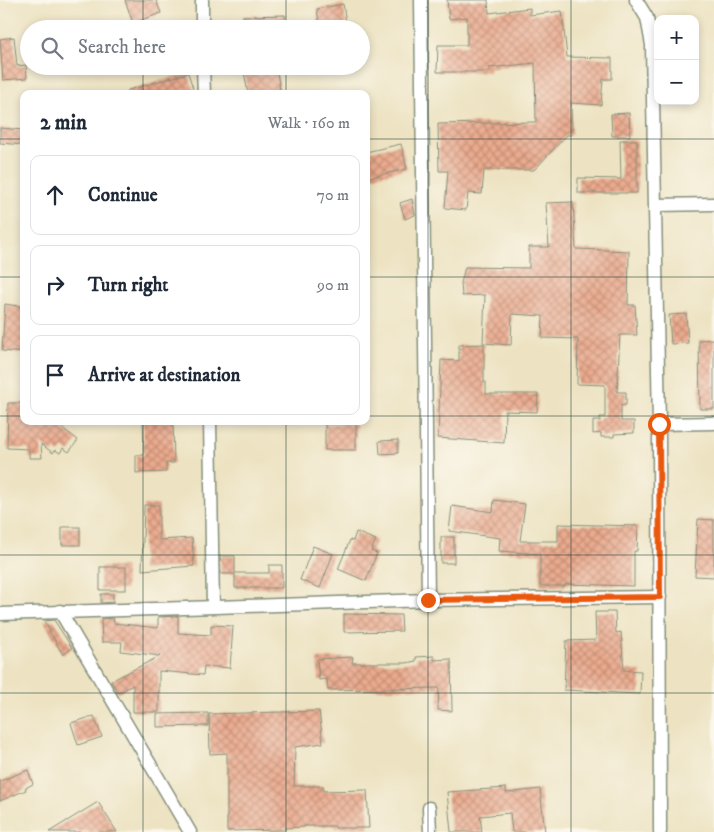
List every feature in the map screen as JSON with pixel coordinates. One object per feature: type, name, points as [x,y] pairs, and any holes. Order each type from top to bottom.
[{"type":"street","points":[[202,0],[202,20]]},
{"type":"street","points":[[421,0],[428,600]]},
{"type":"street","points":[[636,0],[647,18],[652,45],[659,424],[660,832]]},
{"type":"street","points":[[203,75],[204,90]]},
{"type":"street","points":[[656,205],[714,204]]},
{"type":"street","points":[[659,424],[714,423]]},
{"type":"street","points":[[210,425],[214,607]]},
{"type":"street","points":[[0,614],[428,600],[660,597]]},
{"type":"street","points":[[60,611],[190,832]]},
{"type":"street","points":[[429,808],[430,832]]},
{"type":"building","points":[[125,0],[156,0],[161,13],[141,20],[132,20]]},
{"type":"building","points":[[447,0],[488,0],[489,13],[530,8],[530,15],[562,11],[567,57],[612,58],[612,79],[603,79],[601,105],[571,103],[572,135],[567,135],[534,170],[484,170],[482,194],[468,193],[466,210],[445,208],[448,171],[439,171],[438,124],[536,122],[535,63],[489,68],[489,72],[437,72],[438,45],[467,45],[467,17],[449,19]]},
{"type":"building","points":[[343,4],[346,20],[319,20],[317,9]]},
{"type":"building","points":[[285,15],[285,20],[243,20],[243,16]]},
{"type":"building","points":[[14,37],[17,66],[20,66],[20,75],[27,75],[27,78],[3,80],[0,39]]},
{"type":"building","points":[[181,75],[189,75],[193,88],[187,90],[128,90]]},
{"type":"building","points":[[245,75],[278,75],[280,90],[247,90]]},
{"type":"building","points":[[629,113],[630,136],[612,136],[611,114]]},
{"type":"building","points":[[0,128],[20,130],[20,145],[0,143]]},
{"type":"building","points":[[620,140],[637,140],[637,193],[578,193],[578,178],[621,179]]},
{"type":"building","points":[[401,144],[407,169],[370,177],[370,151]]},
{"type":"building","points":[[412,199],[415,215],[405,219],[400,203]]},
{"type":"building","points":[[573,202],[576,249],[629,251],[628,305],[635,305],[637,335],[620,335],[617,392],[626,392],[626,405],[621,405],[621,421],[634,421],[634,433],[614,434],[614,437],[601,437],[601,433],[593,434],[593,421],[600,421],[600,417],[605,417],[605,385],[577,384],[578,339],[542,338],[543,316],[512,314],[511,345],[483,343],[485,295],[462,296],[461,283],[465,267],[529,268],[529,247],[549,247],[546,203]]},
{"type":"building","points":[[5,304],[20,306],[20,353],[2,351]]},
{"type":"building","points":[[686,314],[688,343],[671,344],[669,315]]},
{"type":"building","points":[[714,339],[714,409],[700,409],[699,340]]},
{"type":"building","points":[[484,344],[484,382],[486,382],[486,394],[538,394],[537,412],[505,411],[504,443],[438,438],[441,360],[459,361],[459,345]]},
{"type":"building","points":[[8,403],[20,403],[20,425],[58,425],[78,440],[69,452],[63,448],[60,453],[55,450],[53,453],[41,444],[42,458],[29,458],[29,449],[7,448]]},
{"type":"building","points":[[143,425],[173,425],[174,463],[166,463],[166,472],[136,473],[136,455],[144,455]]},
{"type":"building","points":[[325,425],[356,425],[356,450],[325,450]]},
{"type":"building","points":[[398,440],[398,453],[380,454],[379,441]]},
{"type":"building","points":[[494,500],[525,504],[520,541],[558,541],[558,524],[638,526],[637,551],[634,551],[634,586],[565,584],[565,586],[540,586],[540,554],[499,551],[500,538],[449,531],[452,506],[493,512]]},
{"type":"building","points":[[144,505],[159,505],[159,540],[192,538],[194,566],[142,570]]},
{"type":"building","points":[[698,519],[714,520],[714,577],[695,576]]},
{"type":"building","points":[[62,527],[80,527],[80,545],[62,545]]},
{"type":"building","points":[[356,532],[376,540],[371,551],[377,553],[366,581],[338,569],[350,540],[353,541]]},
{"type":"building","points":[[441,537],[454,537],[454,563],[441,563]]},
{"type":"building","points":[[313,546],[333,554],[320,588],[300,580]]},
{"type":"building","points":[[220,556],[235,556],[235,573],[269,573],[269,565],[282,565],[282,588],[235,588],[235,574],[221,574]]},
{"type":"building","points":[[100,567],[126,567],[126,590],[100,590]]},
{"type":"building","points":[[101,594],[113,594],[113,602],[101,603]]},
{"type":"building","points":[[595,612],[615,612],[616,633],[621,632],[624,670],[641,671],[640,694],[564,690],[566,641],[596,640]]},
{"type":"building","points":[[344,614],[401,615],[402,631],[344,632]]},
{"type":"building","points":[[178,616],[178,633],[211,635],[211,625],[233,626],[230,668],[204,666],[203,675],[159,671],[159,712],[133,712],[133,685],[118,693],[111,681],[160,656],[121,651],[122,642],[102,642],[101,619],[113,618],[114,623],[158,628],[158,617]]},
{"type":"building","points":[[54,620],[72,648],[63,655],[44,621]]},
{"type":"building","points":[[434,656],[434,660],[451,659],[452,711],[438,710],[439,688],[328,690],[327,679],[319,680],[317,659],[353,657],[352,663],[406,663],[416,661],[416,657]]},
{"type":"building","points":[[319,711],[323,743],[295,747],[294,786],[323,786],[323,791],[367,790],[369,828],[304,826],[285,828],[285,830],[227,831],[227,753],[210,754],[209,714]]},
{"type":"building","points":[[208,713],[208,726],[157,727],[157,714]]},
{"type":"building","points":[[94,716],[102,737],[78,745],[71,723]]},
{"type":"building","points":[[28,770],[33,784],[25,788],[26,790],[0,801],[0,781]]},
{"type":"building","points":[[506,788],[506,793],[540,789],[545,832],[512,832],[510,813],[480,816],[482,832],[451,832],[447,792]]},
{"type":"building","points":[[98,802],[117,832],[49,832]]},
{"type":"route","points":[[428,600],[660,597],[659,424]]}]
